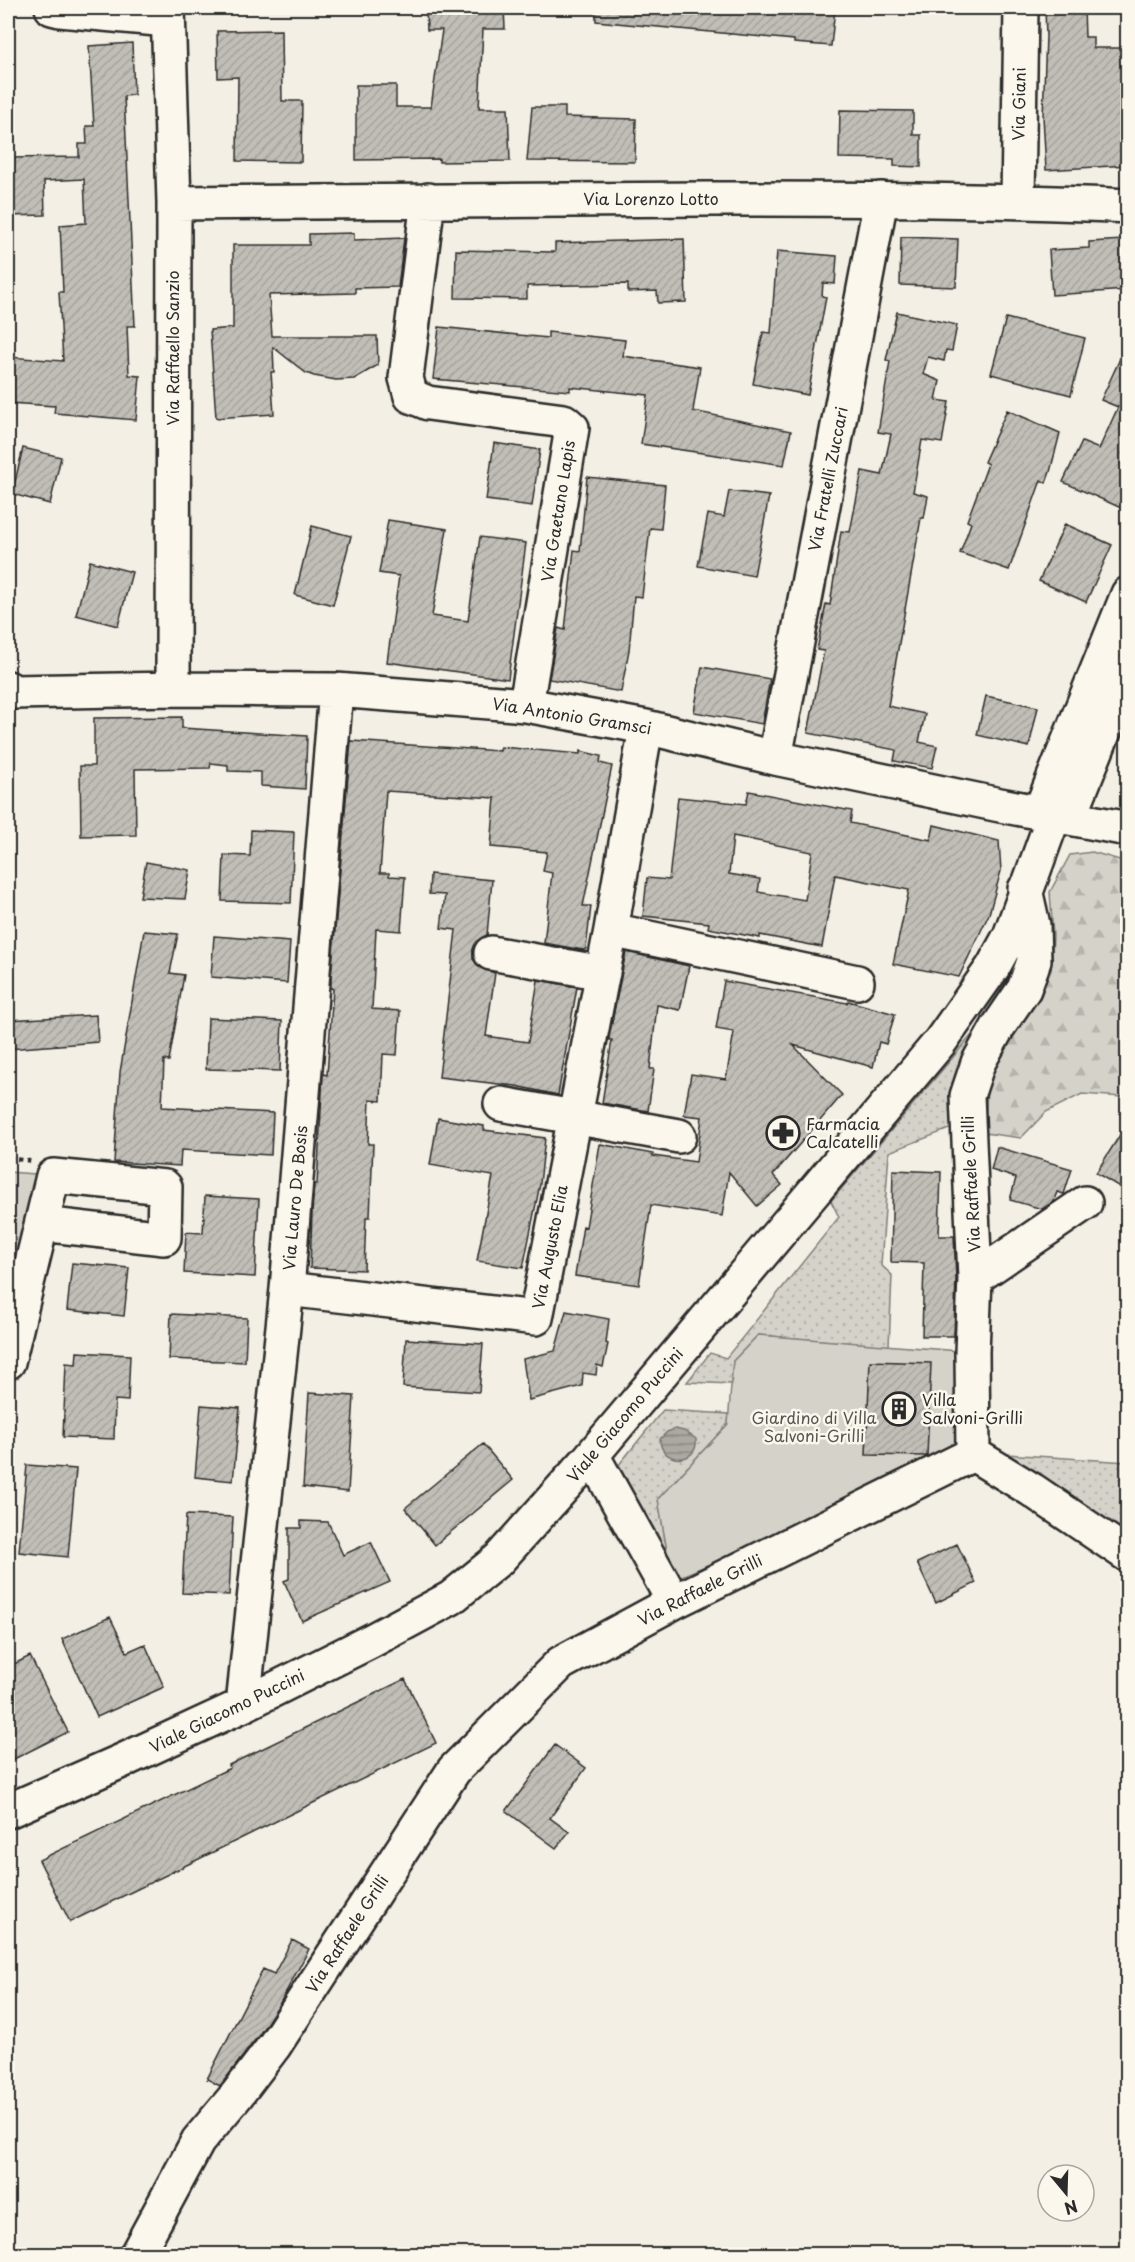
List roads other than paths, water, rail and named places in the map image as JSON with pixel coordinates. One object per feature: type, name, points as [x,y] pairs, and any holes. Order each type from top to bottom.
[{"type":"street","points":[[52,8],[168,14]]},
{"type":"street","name":"Via Giani","points":[[1018,200],[1021,8]]},
{"type":"street","name":"Via Raffaello Sanzio","points":[[168,14],[174,203],[173,689]]},
{"type":"street","name":"Via Lorenzo Lotto","points":[[174,203],[881,199],[1018,200],[1128,206]]},
{"type":"street","name":"Via Fratelli Zuccari","points":[[775,758],[881,199]]},
{"type":"street","name":"Via Gaetano Lapis","points":[[428,200],[406,378],[411,396],[428,403],[564,421],[572,428],[526,705]]},
{"type":"street","points":[[1054,815],[1128,594]]},
{"type":"street","points":[[1054,815],[1128,672]]},
{"type":"street","name":"Via Antonio Gramsci","points":[[9,690],[336,690],[526,705],[646,727],[775,758],[1128,829]]},
{"type":"street","name":"Via Lauro De Bosis","points":[[243,1705],[287,1289],[336,690]]},
{"type":"street","name":"Via Augusto Elia","points":[[287,1289],[536,1318],[603,974],[646,727]]},
{"type":"street","name":"Viale Giacomo Puccini","points":[[8,1811],[243,1705],[451,1598],[499,1559],[592,1455],[940,1042],[993,967],[1010,936],[1025,889],[1054,815]]},
{"type":"street","name":"Via Raffaele Grilli","points":[[136,2254],[198,2142],[274,2046],[454,1770],[561,1663],[674,1602],[973,1454],[972,1352],[975,1278],[967,1096],[978,1063],[998,1027],[1024,989],[1034,961],[1033,925],[1025,889]]},
{"type":"street","points":[[611,930],[857,982]]},
{"type":"street","points":[[491,953],[603,974]]},
{"type":"street","points":[[501,1104],[679,1136]]},
{"type":"street","points":[[975,1278],[1085,1203]]},
{"type":"street","points":[[8,1362],[42,1224]]},
{"type":"street","points":[[973,1454],[1032,1490],[1128,1555]]},
{"type":"street","points":[[592,1455],[674,1602]]},
{"type":"place","name":"Farmacia Calcatelli","points":[[783,1133]]},
{"type":"place","name":"Villa Salvoni-Grilli","points":[[899,1409]]},
{"type":"park label","name":"Giardino di Villa Salvoni-Grilli","points":[[814,1427]]}]
